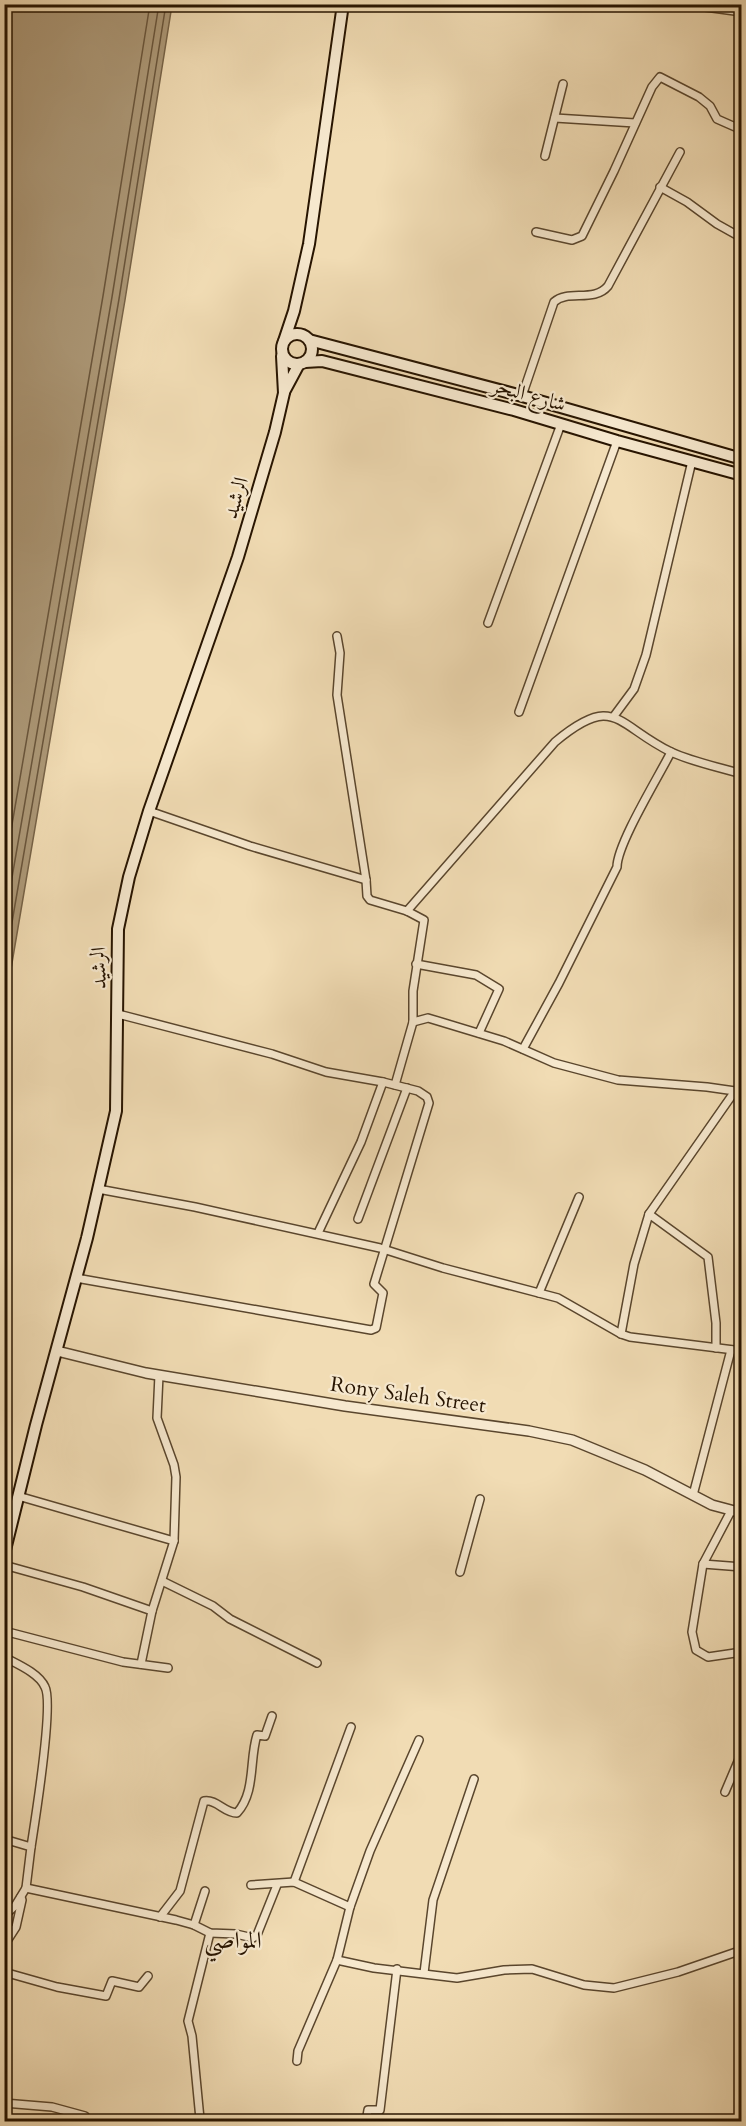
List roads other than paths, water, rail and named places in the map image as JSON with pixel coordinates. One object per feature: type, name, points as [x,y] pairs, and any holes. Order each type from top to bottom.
[{"type":"main road","points":[[294,311],[312,344],[311,354],[302,363],[290,363],[282,356],[282,345],[294,311],[309,244],[343,4]]},
{"type":"main road","points":[[284,340],[297,333],[307,338]]},
{"type":"main road","name":"شارع البحر","points":[[307,338],[522,396],[741,459]]},
{"type":"main road","name":"الرشيد","points":[[4,1554],[76,1278],[116,1112],[118,929],[129,877],[149,811],[238,557],[275,432],[284,393],[282,356]]},
{"type":"main road","name":"شارع البحر","points":[[302,363],[322,361],[514,410],[741,475]]},
{"type":"main road","name":"الرشيد","points":[[284,393],[302,363]]},
{"type":"street","points":[[682,4],[741,12]]},
{"type":"street","points":[[536,232],[572,240],[582,236],[652,87],[660,77],[699,97],[710,106],[717,119],[741,130]]},
{"type":"street","points":[[545,156],[563,84]]},
{"type":"street","points":[[555,118],[635,123]]},
{"type":"street","points":[[522,396],[554,302],[564,297],[584,296],[604,290],[680,152]]},
{"type":"street","points":[[660,187],[687,201],[717,224],[741,238]]},
{"type":"street","points":[[488,623],[561,424]]},
{"type":"street","points":[[519,712],[617,441]]},
{"type":"street","points":[[614,716],[634,689],[646,655],[692,461]]},
{"type":"street","points":[[337,636],[340,653],[337,694],[367,896],[370,900],[407,911],[424,920],[413,991],[413,1022],[395,1085]]},
{"type":"street","points":[[407,911],[555,742],[580,722],[595,717],[614,716],[671,752],[741,774]]},
{"type":"street","points":[[523,1049],[559,983],[616,867],[624,843],[671,752]]},
{"type":"street","points":[[149,811],[250,846],[366,880]]},
{"type":"street","points":[[416,964],[476,975],[499,989],[479,1033]]},
{"type":"street","points":[[76,1278],[371,1330],[376,1328],[383,1293],[374,1284],[429,1103],[427,1097],[418,1091],[326,1072],[281,1057],[118,1014]]},
{"type":"street","points":[[413,1022],[428,1018],[479,1033],[554,1063],[618,1080],[738,1092]]},
{"type":"street","points":[[318,1233],[361,1142],[383,1082]]},
{"type":"street","points":[[357,1219],[407,1088]]},
{"type":"street","points":[[621,1334],[634,1264],[649,1214],[738,1092]]},
{"type":"street","points":[[98,1189],[318,1233],[385,1250],[443,1268],[558,1298],[621,1334],[741,1351]]},
{"type":"street","points":[[539,1293],[579,1197]]},
{"type":"street","points":[[649,1214],[708,1257],[716,1323],[716,1348]]},
{"type":"street","points":[[693,1495],[731,1350]]},
{"type":"street","name":"Rony Saleh Street","points":[[57,1351],[159,1375],[345,1406],[546,1434],[572,1440],[620,1458],[712,1505],[741,1513]]},
{"type":"street","points":[[141,1664],[152,1611],[174,1541],[176,1477],[157,1418],[159,1375]]},
{"type":"street","points":[[18,1496],[174,1541]]},
{"type":"street","points":[[460,1572],[480,1499]]},
{"type":"street","points":[[731,1511],[703,1564],[692,1632],[693,1645],[700,1654],[708,1657],[741,1652]]},
{"type":"street","points":[[703,1564],[741,1568]]},
{"type":"street","points":[[4,1566],[83,1587],[152,1611]]},
{"type":"street","points":[[162,1581],[213,1606],[230,1619],[317,1662]]},
{"type":"street","points":[[4,1631],[123,1662],[168,1668]]},
{"type":"street","points":[[4,1657],[40,1680],[48,1694],[47,1724],[26,1888],[15,1906],[4,1916]]},
{"type":"street","points":[[160,1917],[180,1891],[204,1801],[210,1800],[231,1813],[237,1813],[242,1808],[250,1789],[257,1735],[265,1736],[273,1716]]},
{"type":"street","points":[[294,1882],[351,1727]]},
{"type":"street","points":[[297,2061],[298,2051],[337,1960],[350,1907],[370,1851],[419,1740]]},
{"type":"street","points":[[725,1792],[741,1752]]},
{"type":"street","points":[[424,1973],[433,1900],[474,1779]]},
{"type":"street","points":[[4,1839],[31,1847]]},
{"type":"street","points":[[251,1885],[277,1885],[294,1882],[350,1907]]},
{"type":"street","points":[[26,1888],[194,1925],[210,1933],[236,1934],[253,1938],[257,1935],[277,1885]]},
{"type":"street","points":[[194,1925],[205,1891]]},
{"type":"street","points":[[5,1945],[16,1927],[21,1897]]},
{"type":"street","points":[[4,1924],[5,1945]]},
{"type":"street","points":[[199,2121],[192,2036],[188,2021],[210,1933]]},
{"type":"street","points":[[337,1960],[457,1978],[504,1970],[532,1969],[584,1985],[614,1988],[678,1972],[741,1950]]},
{"type":"street","points":[[366,2121],[368,2110],[380,2110],[397,1970]]},
{"type":"street","points":[[4,1972],[57,1987],[106,1996],[112,1981],[139,1987],[148,1976]]},
{"type":"street","points":[[4,2103],[52,2107],[85,2116],[85,2121]]},
{"type":"water","points":[[5,4],[172,5],[125,300],[5,1004]]},
{"type":"district","name":"المواصي","points":[[233,1940]]}]
